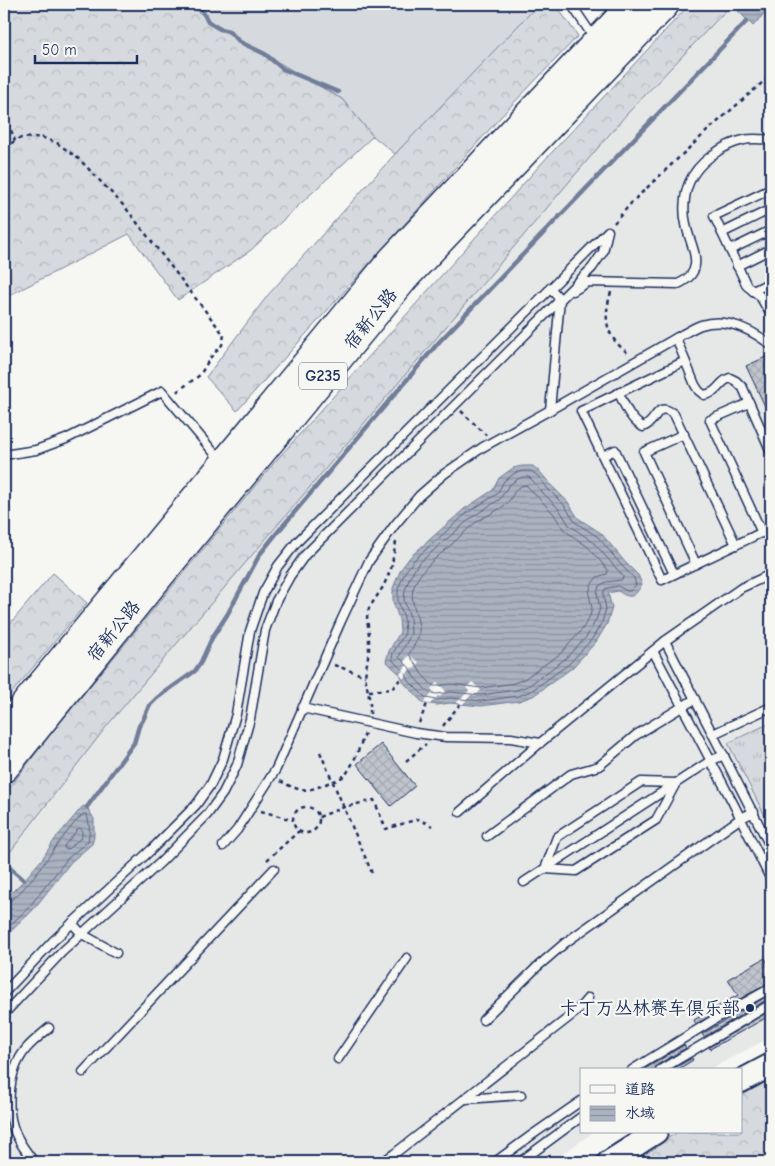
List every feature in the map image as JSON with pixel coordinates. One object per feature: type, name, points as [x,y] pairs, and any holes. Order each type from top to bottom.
[{"type":"highway","name":"宿新公路","points":[[4,730],[393,259],[633,4]]},
{"type":"highway","name":"宿新公路","points":[[4,768],[406,276],[665,4]]},
{"type":"main road","points":[[742,1080],[771,1065]]},
{"type":"main road","points":[[609,1162],[653,1134]]},
{"type":"lane","points":[[571,4],[597,42]]},
{"type":"lane","points":[[560,298],[588,282],[678,284],[687,279],[693,274],[695,266],[695,258],[686,223],[685,201],[689,181],[708,158],[721,148],[744,140],[771,139]]},
{"type":"lane","points":[[771,189],[714,216],[747,286],[760,296],[771,313]]},
{"type":"lane","points":[[722,233],[771,209]]},
{"type":"lane","points":[[730,250],[771,230]]},
{"type":"lane","points":[[4,993],[53,941],[184,818],[211,784],[223,759],[236,714],[250,631],[263,593],[278,566],[297,542],[608,231]]},
{"type":"lane","points":[[4,1014],[62,952],[162,861],[207,815],[223,793],[237,765],[250,719],[265,630],[276,601],[290,576],[306,555],[454,404],[592,268],[603,252],[608,231]]},
{"type":"lane","points":[[737,266],[771,249]]},
{"type":"lane","points":[[754,291],[771,282]]},
{"type":"lane","points":[[550,288],[560,298]]},
{"type":"lane","points":[[550,410],[560,298]]},
{"type":"lane","points":[[223,846],[237,830],[276,769],[369,561],[394,526],[419,496],[444,474],[482,447],[701,325],[716,322],[739,326],[758,335],[771,345]]},
{"type":"lane","points":[[676,338],[695,385],[704,395],[711,394],[725,380],[730,378],[736,381],[742,388],[771,452]]},
{"type":"lane","points":[[685,361],[581,411],[662,580],[771,528]]},
{"type":"lane","points":[[4,455],[36,450],[66,439],[162,391],[224,464]]},
{"type":"lane","points":[[619,393],[633,420],[643,427],[649,425],[654,420],[656,413],[661,410],[668,410],[674,414],[736,545]]},
{"type":"lane","points":[[749,402],[710,420],[762,532]]},
{"type":"lane","points":[[684,434],[644,452],[696,564]]},
{"type":"lane","points":[[603,456],[615,450],[674,574]]},
{"type":"lane","points":[[460,812],[653,650],[741,588],[771,574]]},
{"type":"lane","points":[[665,641],[771,848]]},
{"type":"lane","points":[[653,650],[771,880]]},
{"type":"lane","points":[[487,836],[571,774],[599,766],[636,735],[695,699]]},
{"type":"lane","points":[[713,734],[771,707]]},
{"type":"lane","points":[[302,708],[436,736],[511,738],[540,743]]},
{"type":"lane","points":[[524,882],[710,761],[724,754]]},
{"type":"lane","points":[[545,869],[557,837],[641,782],[676,783]]},
{"type":"lane","points":[[545,869],[576,871],[656,820],[676,783]]},
{"type":"lane","points":[[483,1020],[537,967],[565,943],[740,818],[754,812]]},
{"type":"lane","points":[[84,1072],[274,869]]},
{"type":"lane","points":[[72,924],[82,934],[116,953]]},
{"type":"lane","points":[[338,1059],[407,958]]},
{"type":"lane","points":[[635,1068],[715,1019],[771,988]]},
{"type":"lane","points":[[382,1162],[577,1011],[588,998]]},
{"type":"lane","points":[[663,1068],[771,1004]]},
{"type":"lane","points":[[34,1162],[18,1139],[9,1112],[10,1091],[15,1069],[25,1050],[48,1028]]},
{"type":"lane","points":[[465,1099],[521,1095]]},
{"type":"lane","points":[[496,1162],[580,1102]]},
{"type":"lane","points":[[520,1162],[580,1118]]},
{"type":"path","points":[[608,231],[633,201],[706,132],[771,75]]},
{"type":"path","points":[[4,116],[15,141]]},
{"type":"path","points":[[4,148],[21,138],[40,137],[57,143],[79,158],[125,207],[224,336],[222,346],[210,358],[200,375],[168,399]]},
{"type":"path","points":[[614,283],[607,306],[607,321],[611,335],[620,347],[637,360]]},
{"type":"path","points":[[454,404],[493,441]]},
{"type":"path","points":[[271,777],[292,787],[312,790],[343,778],[347,773],[370,723],[370,702],[365,676],[370,634],[367,617],[369,608],[383,587],[391,569],[396,542],[394,526]]},
{"type":"path","points":[[323,661],[365,676]]},
{"type":"path","points":[[368,691],[392,689],[402,677]]},
{"type":"path","points":[[416,733],[427,704]]},
{"type":"path","points":[[406,761],[436,736],[460,704]]},
{"type":"path","points":[[320,752],[372,873]]},
{"type":"path","points":[[319,816],[374,800],[386,828],[418,819],[432,826]]},
{"type":"path","points":[[303,807],[312,808],[319,816],[319,822],[315,830],[307,833],[296,828],[293,820],[296,812],[303,807]]},
{"type":"path","points":[[251,808],[293,820]]},
{"type":"path","points":[[264,863],[299,830]]},
{"type":"shaded area","points":[[732,4],[771,4],[771,1037],[712,1068],[580,1068],[580,1134],[591,1134],[550,1162],[4,1162],[4,860],[106,727],[626,115]]},
{"type":"green space","points":[[4,4],[188,4],[224,31],[342,99],[373,136],[251,250],[178,300],[129,234],[4,298]]},
{"type":"green space","points":[[188,4],[539,4],[395,154],[373,136],[342,99],[224,31]]},
{"type":"green space","points":[[539,4],[555,4],[578,36],[507,110],[237,411],[206,377],[268,295],[458,84]]},
{"type":"green space","points":[[690,4],[732,4],[626,115],[106,727],[4,860],[4,795],[49,736],[273,464],[541,164]]},
{"type":"green space","points":[[53,573],[87,603],[4,702],[4,631]]},
{"type":"green space","points":[[768,724],[771,730],[771,828],[728,743]]},
{"type":"green space","points":[[771,1079],[771,1162],[643,1162],[640,1155],[675,1134],[742,1134],[742,1095]]},
{"type":"water","points":[[747,4],[771,4],[771,6],[753,26],[738,11]]},
{"type":"water","points":[[533,466],[541,473],[568,502],[578,518],[601,533],[638,575],[642,584],[632,596],[626,596],[618,591],[608,593],[612,608],[607,624],[596,642],[572,668],[533,696],[519,701],[481,706],[423,703],[404,683],[400,674],[386,661],[389,651],[400,632],[399,619],[393,602],[393,588],[401,569],[410,557],[464,509],[493,490],[499,478],[513,468]]},
{"type":"water","points":[[83,806],[87,807],[94,819],[92,844],[71,862],[33,910],[4,938],[4,900],[42,859],[55,839]]},
{"type":"pier","points":[[409,655],[419,662],[414,669],[411,668],[403,679],[400,674],[407,665],[404,662]]},
{"type":"pier","points":[[437,682],[446,691],[430,704],[423,703],[434,692],[431,689]]},
{"type":"pier","points":[[472,682],[481,690],[475,696],[472,694],[463,704],[456,703],[469,691],[466,688]]},
{"type":"building","points":[[768,356],[771,364],[771,419],[746,366]]},
{"type":"building","points":[[381,744],[415,786],[391,806],[357,764]]},
{"type":"building","points":[[765,958],[771,969],[771,982],[696,1024],[694,1020],[738,995],[728,979]]},
{"type":"building","points":[[771,994],[771,998],[704,1037],[702,1034]]},
{"type":"building","points":[[771,1010],[771,1015],[710,1049],[709,1047]]},
{"type":"building","points":[[684,1045],[686,1048],[657,1065],[655,1068],[646,1068]]},
{"type":"building","points":[[692,1058],[693,1060],[680,1068],[674,1068]]},
{"type":"waterway","points":[[199,4],[208,22],[220,29],[229,31],[240,42],[265,54],[283,69],[338,92]]},
{"type":"waterway","points":[[87,807],[134,743],[139,726],[149,706],[157,698],[195,671],[260,554],[276,534],[439,342],[747,21]]},
{"type":"waterway","points":[[4,863],[24,880]]},
{"type":"place","name":"卡丁万丛林赛车俱乐部","points":[[750,1008]]}]
